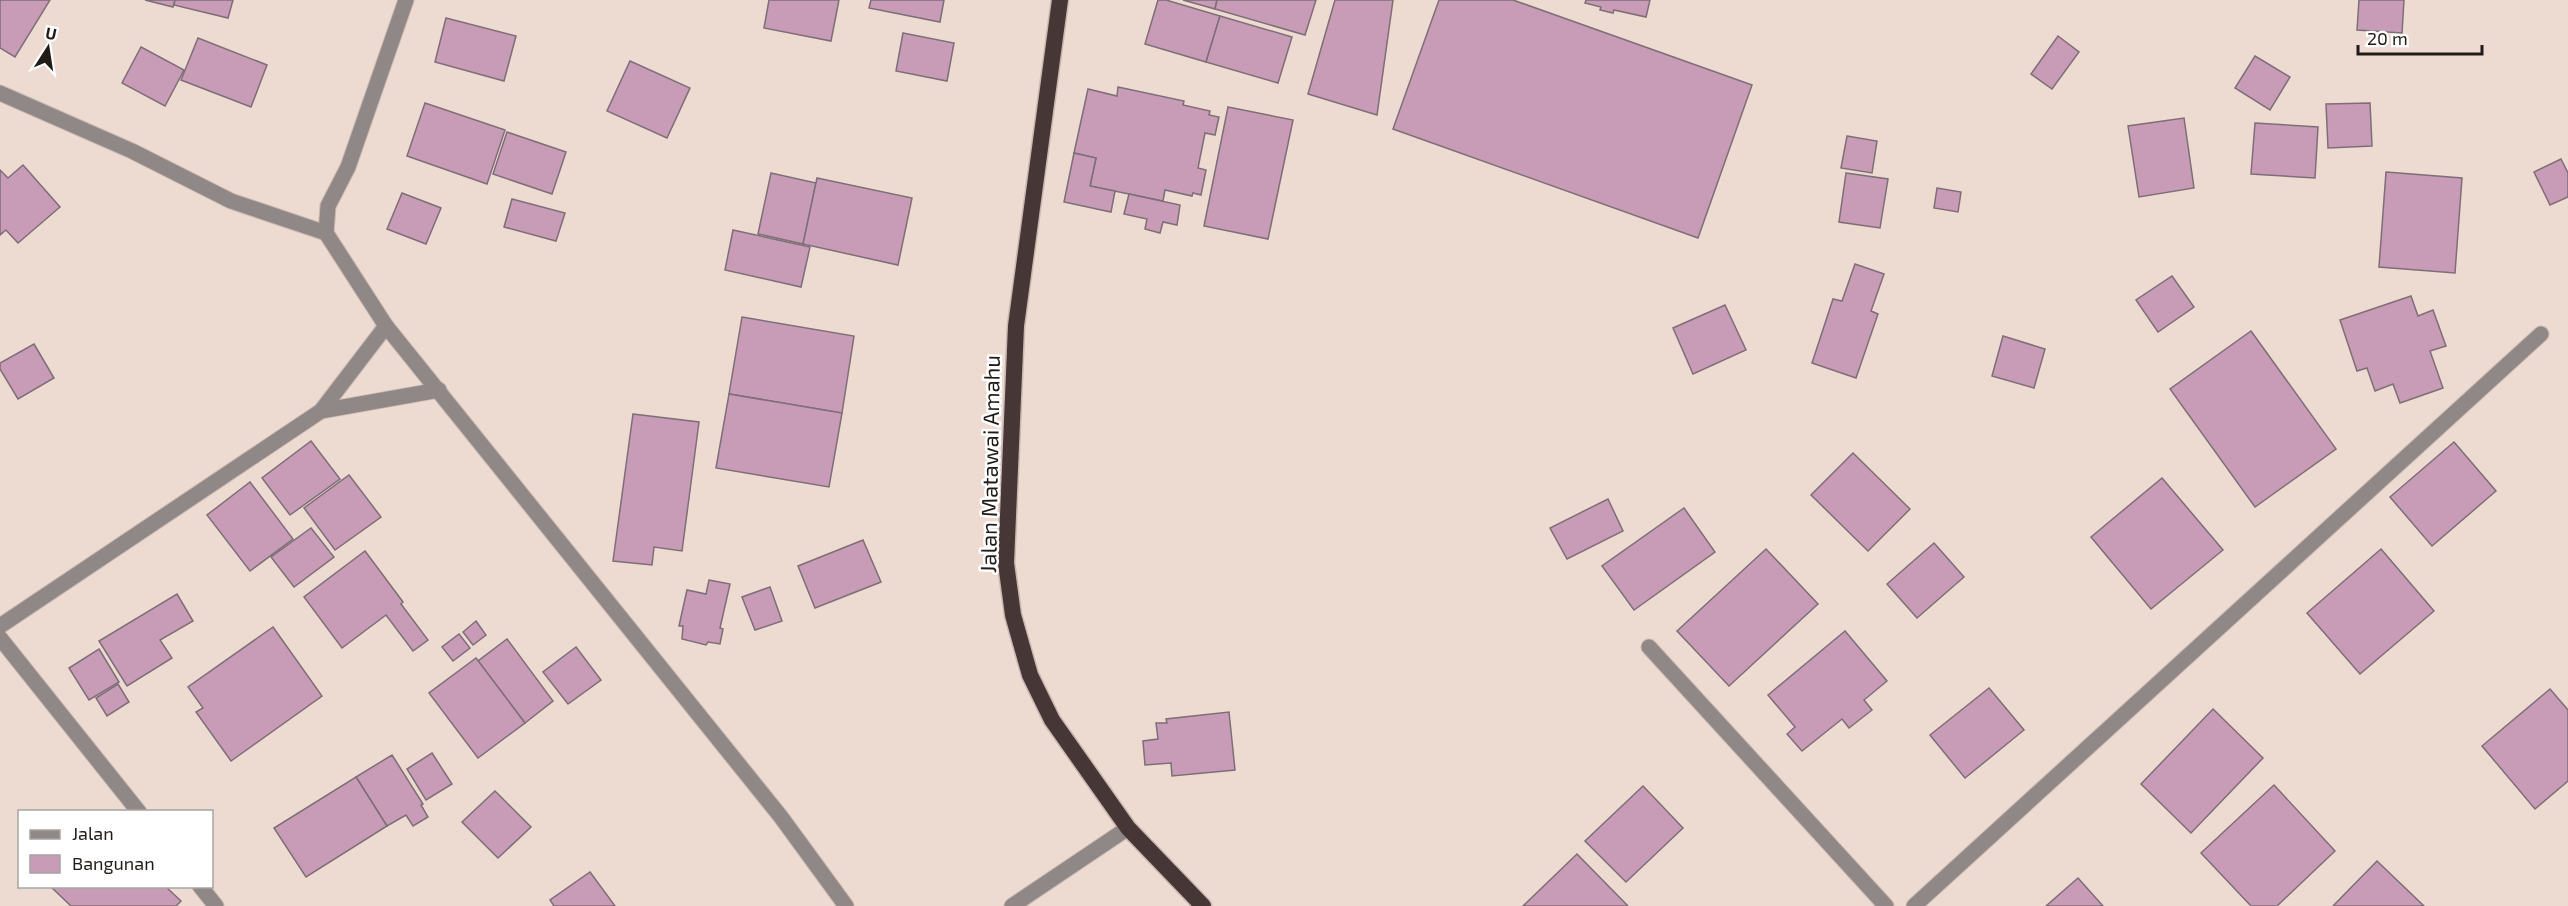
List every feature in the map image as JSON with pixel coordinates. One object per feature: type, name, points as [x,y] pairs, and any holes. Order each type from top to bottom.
[{"type":"highway","name":"Jalan Matawai Amahu","points":[[1060,0],[1016,326],[1006,563],[1013,615],[1030,675],[1052,720],[1128,828],[1203,906]]},
{"type":"street","points":[[406,0],[348,167],[328,206],[326,233],[386,326],[781,817],[846,906]]},
{"type":"street","points":[[0,93],[132,150],[231,201],[326,233]]},
{"type":"street","points":[[0,626],[321,411],[386,326]]},
{"type":"street","points":[[1914,906],[2541,334]]},
{"type":"street","points":[[321,411],[439,390]]},
{"type":"street","points":[[0,638],[137,810]]},
{"type":"street","points":[[1649,647],[1886,906]]},
{"type":"street","points":[[1012,906],[1128,828]]},
{"type":"street","points":[[202,888],[216,906]]},
{"type":"building","points":[[0,0],[50,0],[15,57],[0,48]]},
{"type":"building","points":[[145,0],[175,0],[173,7]]},
{"type":"building","points":[[175,0],[233,0],[228,18],[174,5]]},
{"type":"building","points":[[769,0],[839,0],[831,41],[764,28]]},
{"type":"building","points":[[871,0],[944,0],[940,22],[869,8]]},
{"type":"building","points":[[1158,0],[1166,0],[1220,16],[1206,62],[1145,44]]},
{"type":"building","points":[[1183,0],[1217,0],[1215,9]]},
{"type":"building","points":[[1217,0],[1316,0],[1305,35],[1215,9]]},
{"type":"building","points":[[1335,0],[1393,0],[1377,115],[1308,94]]},
{"type":"building","points":[[1439,0],[1513,0],[1752,85],[1698,238],[1393,129]]},
{"type":"building","points":[[1586,0],[1650,0],[1646,17],[1614,10],[1613,13],[1600,10],[1601,7],[1585,3]]},
{"type":"building","points":[[2359,0],[2404,0],[2402,33],[2357,30]]},
{"type":"building","points":[[1220,16],[1292,37],[1278,83],[1206,62]]},
{"type":"building","points":[[446,18],[516,36],[504,81],[435,62]]},
{"type":"building","points":[[903,33],[954,43],[947,81],[896,71]]},
{"type":"building","points":[[2058,36],[2079,52],[2052,89],[2031,74]]},
{"type":"building","points":[[198,38],[267,65],[251,107],[181,80]]},
{"type":"building","points":[[141,47],[184,70],[165,106],[122,83]]},
{"type":"building","points":[[2255,56],[2290,77],[2270,110],[2235,88]]},
{"type":"building","points":[[630,61],[690,88],[667,138],[607,111]]},
{"type":"building","points":[[1118,87],[1184,101],[1183,105],[1210,111],[1209,115],[1219,117],[1215,135],[1205,133],[1198,168],[1206,170],[1201,195],[1193,193],[1192,196],[1165,190],[1163,201],[1090,186],[1096,158],[1074,153],[1088,89],[1117,96]]},
{"type":"building","points":[[425,103],[505,130],[487,184],[407,156]]},
{"type":"building","points":[[2370,103],[2372,146],[2328,148],[2326,104]]},
{"type":"building","points":[[1228,107],[1293,120],[1268,239],[1204,226]]},
{"type":"building","points":[[2184,118],[2194,188],[2139,197],[2128,126]]},
{"type":"building","points":[[2255,123],[2318,127],[2315,178],[2251,174]]},
{"type":"building","points":[[507,132],[566,152],[552,194],[493,174]]},
{"type":"building","points":[[1847,136],[1877,141],[1872,173],[1841,168]]},
{"type":"building","points":[[1074,153],[1096,158],[1090,186],[1115,191],[1111,212],[1064,202]]},
{"type":"building","points":[[2561,159],[2568,173],[2568,197],[2550,205],[2534,172]]},
{"type":"building","points":[[23,165],[60,207],[18,243],[6,230],[0,235],[0,170],[8,178]]},
{"type":"building","points":[[2386,172],[2462,178],[2455,273],[2379,267]]},
{"type":"building","points":[[771,173],[816,183],[803,244],[758,234]]},
{"type":"building","points":[[1846,173],[1888,179],[1880,228],[1839,222]]},
{"type":"building","points":[[817,178],[912,198],[898,265],[803,244]]},
{"type":"building","points":[[1937,188],[1961,192],[1958,212],[1934,208]]},
{"type":"building","points":[[402,193],[441,208],[426,244],[387,229]]},
{"type":"building","points":[[1129,194],[1180,205],[1177,225],[1163,222],[1160,233],[1145,229],[1147,219],[1124,214]]},
{"type":"building","points":[[512,199],[565,213],[556,241],[504,227]]},
{"type":"building","points":[[733,230],[810,247],[801,287],[725,270]]},
{"type":"building","points":[[1855,264],[1884,274],[1871,311],[1878,314],[1856,378],[1812,363],[1833,299],[1842,301]]},
{"type":"building","points":[[2172,276],[2194,307],[2158,332],[2136,300]]},
{"type":"building","points":[[2411,296],[2418,316],[2433,310],[2446,346],[2430,351],[2443,388],[2400,403],[2393,384],[2375,391],[2367,368],[2357,371],[2340,320]]},
{"type":"building","points":[[1725,305],[1746,350],[1693,374],[1673,328]]},
{"type":"building","points":[[742,317],[854,336],[842,413],[729,394]]},
{"type":"building","points":[[2251,331],[2336,449],[2255,507],[2170,389]]},
{"type":"building","points":[[2003,336],[2045,349],[2034,388],[1992,376]]},
{"type":"building","points":[[34,344],[54,378],[18,399],[0,369],[0,363]]},
{"type":"building","points":[[729,394],[842,413],[829,487],[716,468]]},
{"type":"building","points":[[633,414],[699,422],[682,551],[654,547],[652,565],[613,561]]},
{"type":"building","points":[[311,441],[340,479],[290,515],[262,478]]},
{"type":"building","points":[[2454,442],[2496,491],[2432,546],[2390,497]]},
{"type":"building","points":[[1853,453],[1910,509],[1868,551],[1811,495]]},
{"type":"building","points":[[349,475],[381,517],[335,550],[304,508]]},
{"type":"building","points":[[2162,478],[2223,550],[2151,609],[2091,537]]},
{"type":"building","points":[[250,482],[293,539],[250,571],[207,515]]},
{"type":"building","points":[[1608,499],[1623,531],[1567,559],[1550,528]]},
{"type":"building","points":[[1684,508],[1715,552],[1634,610],[1602,566]]},
{"type":"building","points":[[311,528],[334,557],[294,587],[271,557]]},
{"type":"building","points":[[863,540],[881,582],[815,608],[798,566]]},
{"type":"building","points":[[1934,543],[1964,577],[1917,618],[1887,584]]},
{"type":"building","points":[[1766,549],[1818,604],[1729,686],[1677,631]]},
{"type":"building","points":[[2381,549],[2434,611],[2360,674],[2307,613]]},
{"type":"building","points":[[365,551],[428,640],[413,651],[386,615],[342,648],[304,597]]},
{"type":"building","points":[[709,580],[730,584],[720,628],[723,629],[720,644],[708,642],[706,645],[682,639],[683,626],[679,626],[687,590],[706,594]]},
{"type":"building","points":[[770,587],[782,621],[755,630],[742,597]]},
{"type":"building","points":[[177,594],[193,621],[160,640],[172,658],[127,686],[99,641]]},
{"type":"building","points":[[476,621],[486,635],[473,645],[463,632]]},
{"type":"building","points":[[273,627],[322,696],[231,761],[196,712],[203,708],[188,687]]},
{"type":"building","points":[[1845,631],[1887,681],[1864,700],[1872,710],[1849,728],[1842,719],[1802,751],[1787,734],[1795,727],[1768,695]]},
{"type":"building","points":[[459,634],[470,648],[453,661],[442,647]]},
{"type":"building","points":[[507,639],[553,701],[525,723],[478,661]]},
{"type":"building","points":[[576,647],[601,680],[568,704],[543,672]]},
{"type":"building","points":[[99,649],[119,682],[89,700],[69,668]]},
{"type":"building","points":[[476,658],[525,723],[478,758],[429,693]]},
{"type":"building","points":[[118,684],[129,702],[107,716],[96,698]]},
{"type":"building","points":[[1989,688],[2024,730],[1965,778],[1930,735]]},
{"type":"building","points":[[2550,689],[2568,710],[2568,781],[2535,809],[2482,746]]},
{"type":"building","points":[[2213,709],[2263,758],[2191,833],[2141,784]]},
{"type":"building","points":[[1229,712],[1235,770],[1172,776],[1171,763],[1145,765],[1143,741],[1158,739],[1156,723],[1167,723],[1166,719]]},
{"type":"building","points":[[432,753],[452,784],[426,800],[407,769]]},
{"type":"building","points":[[392,755],[423,804],[421,805],[428,817],[413,826],[406,815],[387,826],[356,777]]},
{"type":"building","points":[[356,777],[387,826],[306,877],[274,828]]},
{"type":"building","points":[[2274,785],[2335,851],[2277,906],[2251,906],[2201,853]]},
{"type":"building","points":[[1643,786],[1683,828],[1626,882],[1585,841]]},
{"type":"building","points":[[495,791],[531,827],[498,858],[462,822]]},
{"type":"building","points":[[1577,854],[1628,906],[1523,906]]},
{"type":"building","points":[[2377,861],[2424,906],[2333,906]]},
{"type":"building","points":[[590,872],[615,906],[554,906],[550,900]]},
{"type":"building","points":[[2078,878],[2103,906],[2046,906]]},
{"type":"building","points":[[52,888],[167,888],[181,901],[176,906],[71,906]]}]
